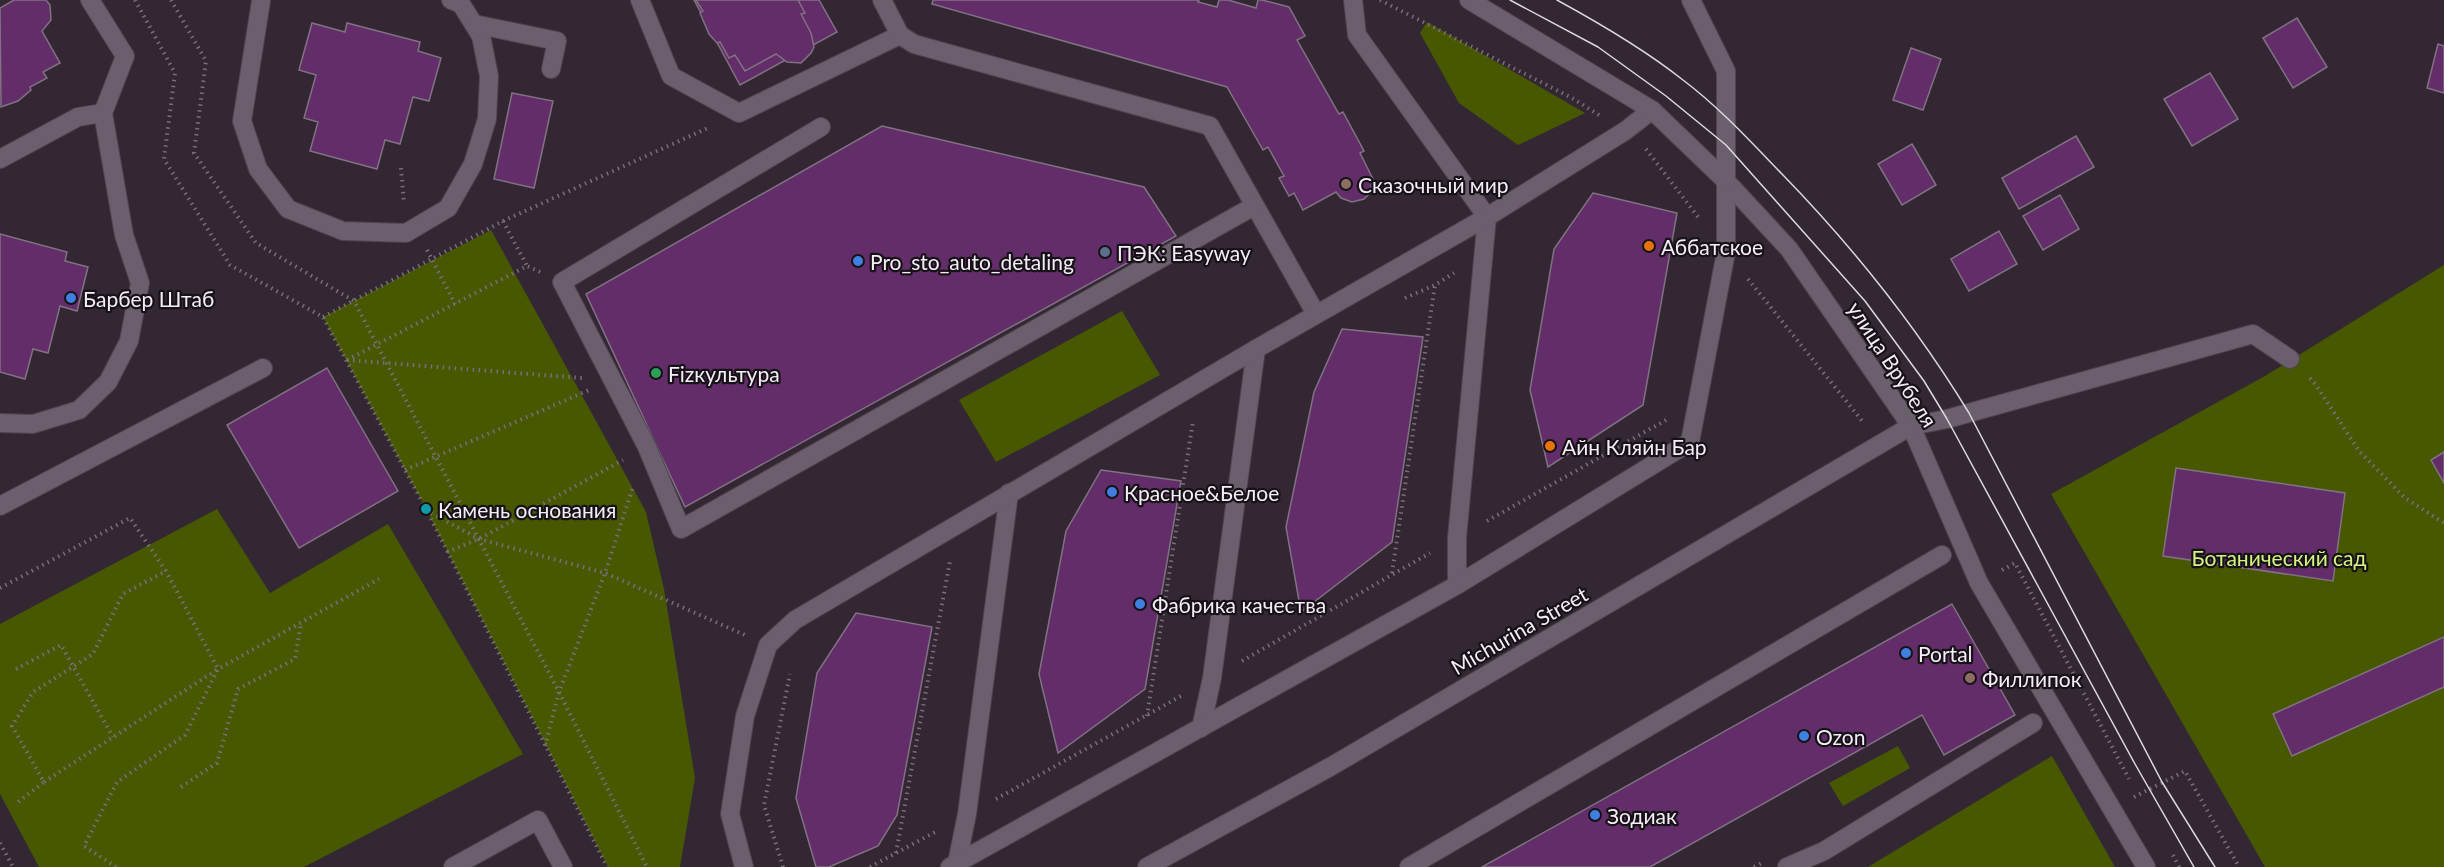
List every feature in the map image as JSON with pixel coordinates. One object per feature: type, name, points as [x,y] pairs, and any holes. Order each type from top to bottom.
[{"type":"street","points":[[0,423],[33,424],[79,410],[108,382],[129,341],[140,283],[124,235],[103,113],[125,56],[90,0]]},
{"type":"street","points":[[261,0],[242,121],[258,169],[288,209],[343,231],[406,233],[448,208],[474,164],[487,119],[489,76],[481,36],[461,3],[451,0]]},
{"type":"street","points":[[640,0],[671,76],[740,113],[900,35]]},
{"type":"street","points":[[882,0],[900,35],[914,44],[1210,126],[1316,314]]},
{"type":"street","points":[[1353,0],[1357,35],[1487,217],[1457,538],[1457,585]]},
{"type":"street","name":"улица Врубеля","points":[[1469,0],[1652,110],[1726,181],[1789,249],[1911,426],[1979,583],[2146,867]]},
{"type":"street","points":[[953,865],[1457,585],[1690,442],[1726,252],[1726,71],[1691,0]]},
{"type":"street","points":[[474,24],[557,41],[551,69]]},
{"type":"street","points":[[744,867],[730,814],[746,716],[768,645],[795,620],[1316,314],[1487,217],[1625,131],[1652,110]]},
{"type":"street","points":[[0,159],[78,117],[103,113]]},
{"type":"street","points":[[821,127],[562,282],[647,447],[681,529],[1254,206]]},
{"type":"street","name":"Michurina Street","points":[[1147,867],[1330,767],[1911,426],[1947,419],[2253,334],[2290,359]]},
{"type":"street","points":[[1201,728],[1212,678],[1256,349]]},
{"type":"street","points":[[0,506],[263,368]]},
{"type":"street","points":[[953,865],[967,814],[1009,493]]},
{"type":"street","points":[[1409,867],[1942,555]]},
{"type":"street","points":[[1787,867],[1824,851],[2033,723]]},
{"type":"street","points":[[453,867],[538,820],[563,867]]},
{"type":"path","points":[[135,0],[175,73],[164,159],[230,265],[323,317],[426,509],[607,867]]},
{"type":"path","points":[[1379,0],[1572,98],[1625,131],[1645,147],[1856,416],[1884,442]]},
{"type":"path","points":[[323,317],[503,221],[740,113]]},
{"type":"path","points":[[1636,154],[1645,147]]},
{"type":"path","points":[[503,221],[527,266],[562,282]]},
{"type":"path","points":[[1403,299],[1435,285],[1484,253]]},
{"type":"path","points":[[346,360],[527,266]]},
{"type":"path","points":[[1392,574],[1435,285]]},
{"type":"path","points":[[354,301],[559,692],[647,867]]},
{"type":"path","points":[[2290,359],[2316,385],[2359,451],[2405,498],[2444,523]]},
{"type":"path","points":[[346,360],[612,380]]},
{"type":"path","points":[[405,470],[612,380]]},
{"type":"path","points":[[1183,426],[1203,415]]},
{"type":"path","points":[[870,867],[1147,716],[1667,419]]},
{"type":"path","points":[[1147,716],[1193,421]]},
{"type":"path","points":[[447,552],[479,539],[647,447]]},
{"type":"path","points":[[544,746],[559,692],[605,573],[647,447]]},
{"type":"path","points":[[426,509],[479,539],[605,573],[768,645],[792,663],[764,805],[783,867]]},
{"type":"path","points":[[0,588],[130,518],[166,570],[218,669]]},
{"type":"path","points":[[896,853],[951,558],[941,562]]},
{"type":"path","points":[[1979,583],[2015,563],[2144,806]]},
{"type":"path","points":[[44,782],[12,726],[33,692],[93,654],[123,594],[166,570]]},
{"type":"path","points":[[18,802],[44,782],[218,669],[380,579]]},
{"type":"path","points":[[181,787],[217,763],[238,689],[296,659],[301,623]]},
{"type":"path","points":[[16,669],[61,645],[113,737]]},
{"type":"path","points":[[116,867],[84,846],[117,782],[185,735],[218,669]]},
{"type":"path","points":[[0,843],[13,867]]},
{"type":"path","points":[[2168,846],[2179,867]]},
{"type":"green space","points":[[1427,22],[1585,113],[1518,145],[1459,103],[1420,33]]},
{"type":"green space","points":[[491,230],[646,512],[664,589],[695,778],[680,867],[608,867],[426,509],[323,317]]},
{"type":"green space","name":"Ботанический сад","points":[[2444,265],[2444,867],[2265,867],[2051,494],[2265,376]]},
{"type":"green space","points":[[1122,311],[1160,375],[996,462],[959,400]]},
{"type":"green space","points":[[217,509],[270,593],[388,524],[523,754],[304,867],[39,867],[0,794],[0,624]]},
{"type":"green space","points":[[1898,746],[1910,768],[1843,806],[1829,783]]},
{"type":"green space","points":[[2052,756],[2115,867],[1868,867]]},
{"type":"building","points":[[14,0],[46,0],[50,5],[51,20],[42,31],[60,63],[43,72],[47,78],[30,87],[31,90],[18,101],[1,107],[0,8]]},
{"type":"building","points":[[694,0],[819,0],[837,32],[740,85]]},
{"type":"building","points":[[696,0],[798,0],[805,13],[801,14],[811,33],[814,47],[801,63],[787,62],[776,54],[745,71],[735,55],[729,58],[720,42],[717,43],[709,34],[700,13],[703,11]]},
{"type":"building","points":[[933,0],[1199,0],[1198,2],[1217,7],[1219,0],[1228,0],[1256,8],[1258,0],[1262,0],[1289,7],[1305,36],[1297,40],[1339,114],[1343,112],[1364,151],[1360,153],[1373,179],[1369,194],[1364,199],[1352,202],[1341,198],[1336,192],[1303,210],[1294,193],[1289,196],[1279,178],[1284,176],[1268,147],[1263,150],[1227,87],[932,4]]},
{"type":"building","points":[[2297,18],[2327,67],[2293,88],[2263,38]]},
{"type":"building","points":[[312,23],[345,32],[347,23],[420,42],[418,51],[441,58],[429,101],[413,97],[400,144],[385,140],[377,169],[310,151],[318,122],[304,118],[316,75],[299,70]]},
{"type":"building","points":[[2438,44],[2444,46],[2444,93],[2427,88]]},
{"type":"building","points":[[1911,48],[1941,59],[1923,110],[1893,100]]},
{"type":"building","points":[[2210,73],[2238,119],[2192,146],[2164,99]]},
{"type":"building","points":[[512,93],[553,101],[534,188],[494,179]]},
{"type":"building","points":[[882,126],[1144,187],[1176,236],[685,507],[586,294]]},
{"type":"building","points":[[2076,136],[2094,167],[2019,209],[2002,178]]},
{"type":"building","points":[[1912,144],[1936,185],[1902,205],[1878,164]]},
{"type":"building","points":[[1593,193],[1677,213],[1643,405],[1548,467],[1530,390],[1554,249]]},
{"type":"building","points":[[2060,195],[2079,229],[2043,250],[2023,216]]},
{"type":"building","points":[[1999,231],[2017,264],[1969,291],[1951,259]]},
{"type":"building","points":[[0,234],[67,252],[65,261],[88,267],[77,311],[60,306],[48,353],[33,349],[25,379],[0,372]]},
{"type":"building","points":[[1342,329],[1423,337],[1392,542],[1301,612],[1286,527],[1314,392]]},
{"type":"building","points":[[327,368],[398,491],[299,548],[227,425]]},
{"type":"building","points":[[2444,452],[2444,483],[2431,460]]},
{"type":"building","points":[[2176,468],[2345,493],[2333,581],[2163,556]]},
{"type":"building","points":[[1101,470],[1181,481],[1145,689],[1058,753],[1039,674],[1066,531]]},
{"type":"building","points":[[1952,604],[2015,715],[1944,755],[1922,715],[1650,867],[1482,867]]},
{"type":"building","points":[[856,613],[932,627],[897,815],[878,846],[829,867],[816,867],[796,798],[817,673]]},
{"type":"building","points":[[2444,637],[2444,687],[2292,756],[2273,714]]},
{"type":"tram line","points":[[1510,0],[1598,47],[1666,96],[1726,145],[1865,301],[1924,381],[1947,419],[2135,764],[2194,867]]},
{"type":"tram line","points":[[1557,0],[1653,58],[1722,113],[1834,230],[1905,318],[1969,413],[2162,782],[2215,867]]},
{"type":"place","name":"Сказочный мир","points":[[1346,184]]},
{"type":"place","name":"Аббатское","points":[[1649,246]]},
{"type":"place","name":"ПЭК: Easyway","points":[[1105,252]]},
{"type":"place","name":"Pro_sto_auto_detaling","points":[[858,261]]},
{"type":"place","name":"Барбер Штаб","points":[[71,298]]},
{"type":"place","name":"Fizкультура","points":[[656,373]]},
{"type":"place","name":"Айн Кляйн Бар","points":[[1550,446]]},
{"type":"place","name":"Красное&Белое","points":[[1112,492]]},
{"type":"place","name":"Камень основания","points":[[426,509]]},
{"type":"place","name":"Фабрика качества","points":[[1140,604]]},
{"type":"place","name":"Portal","points":[[1906,653]]},
{"type":"place","name":"Филлипок","points":[[1970,678]]},
{"type":"place","name":"Ozon","points":[[1804,736]]},
{"type":"place","name":"Зодиак","points":[[1595,815]]}]
